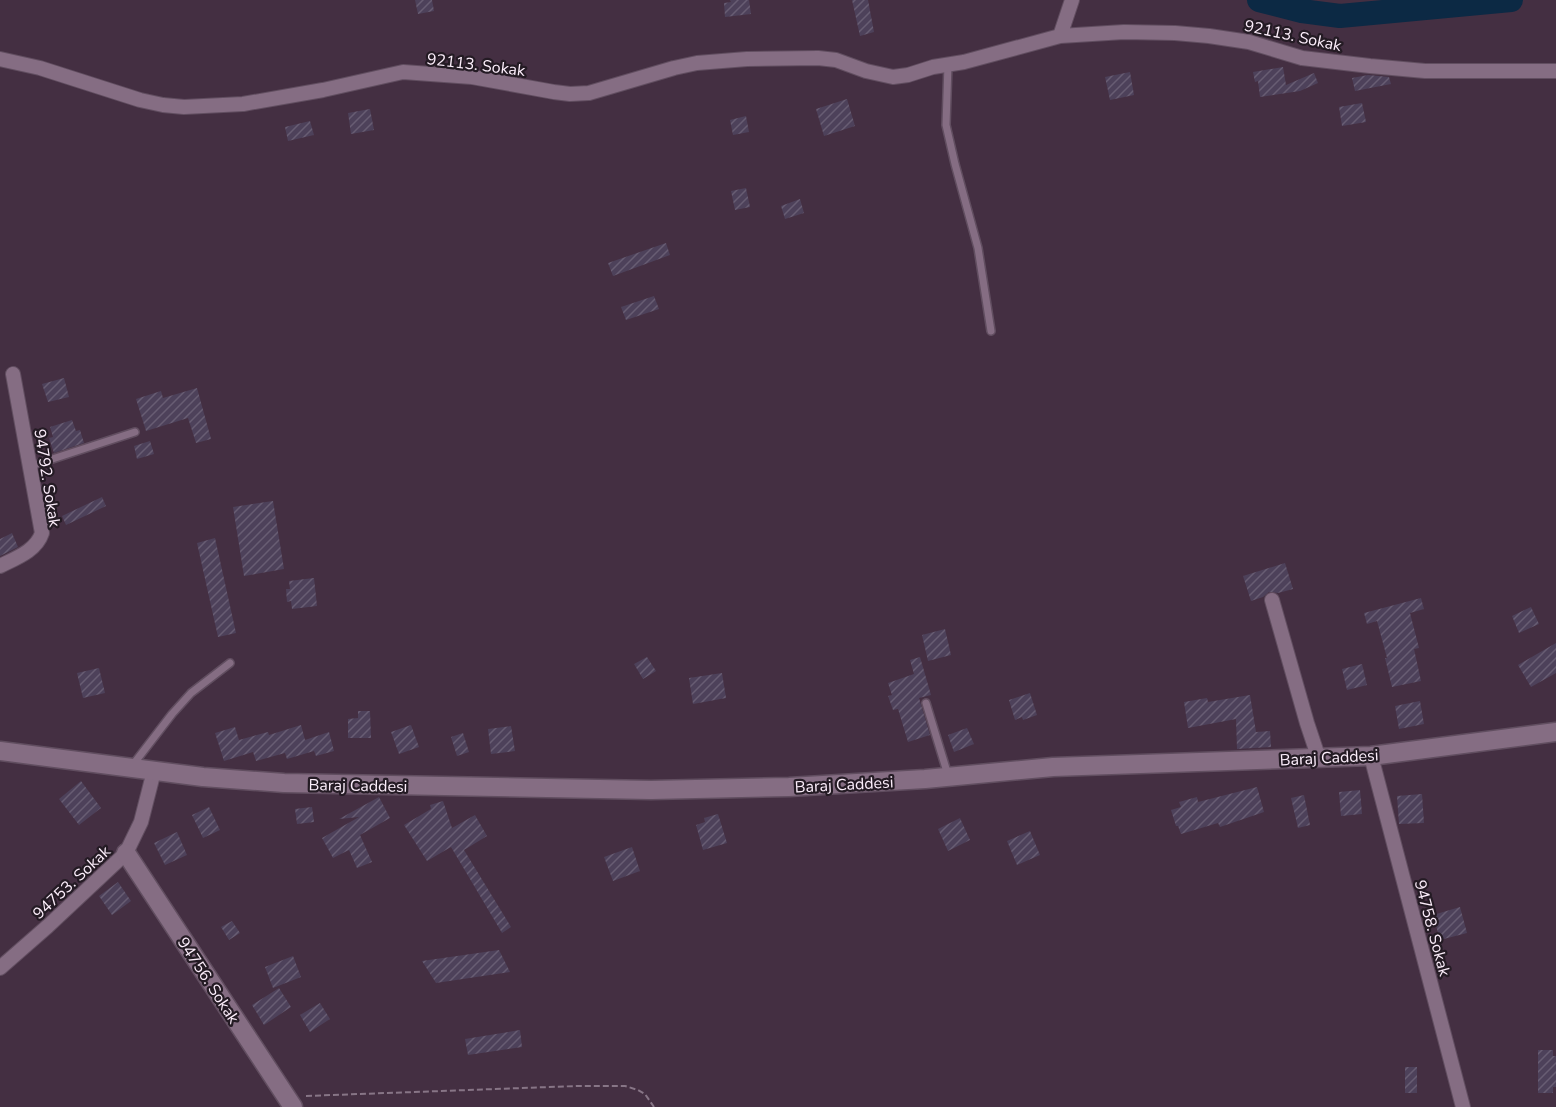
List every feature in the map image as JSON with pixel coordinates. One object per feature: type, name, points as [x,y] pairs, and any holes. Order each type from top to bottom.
[{"type":"main road","name":"Baraj Caddesi","points":[[0,751],[203,777],[284,783],[651,790],[789,787],[948,777],[1064,766],[1371,756],[1556,732]]},
{"type":"main road","name":"94756. Sokak","points":[[126,853],[289,1102]]},
{"type":"street","points":[[1060,36],[1072,0]]},
{"type":"street","name":"92113. Sokak","points":[[0,59],[40,68],[121,95],[163,105],[184,107],[243,104],[323,90],[403,72],[471,77],[570,94],[589,93],[697,63],[747,58],[836,60],[866,71],[893,77],[1060,36],[1124,32],[1209,36],[1249,42],[1302,58],[1425,71],[1556,71]]},
{"type":"street","name":"94792. Sokak","points":[[0,566],[30,550],[39,542],[42,533],[13,374]]},
{"type":"street","points":[[1272,600],[1319,759]]},
{"type":"street","name":"94758. Sokak","points":[[1371,756],[1463,1107]]},
{"type":"street","name":"94753. Sokak","points":[[0,968],[126,853],[141,822],[154,771]]},
{"type":"lane","points":[[948,64],[946,125],[960,186],[978,248],[992,331]]},
{"type":"lane","points":[[31,466],[135,432]]},
{"type":"lane","points":[[131,768],[191,693],[230,663]]},
{"type":"lane","points":[[926,703],[948,777]]},
{"type":"path","points":[[289,1102],[577,1086],[625,1086],[645,1094],[654,1107]]},
{"type":"building","points":[[415,0],[432,0],[434,11],[418,14]]},
{"type":"building","points":[[730,0],[749,0],[751,14],[725,17],[724,3],[731,2]]},
{"type":"building","points":[[852,0],[868,0],[874,32],[860,36]]},
{"type":"building","points":[[1283,67],[1286,85],[1314,73],[1318,83],[1300,91],[1260,97],[1258,81],[1255,82],[1253,72]]},
{"type":"building","points":[[1130,72],[1134,95],[1110,100],[1105,77]]},
{"type":"building","points":[[1368,75],[1389,77],[1391,84],[1355,91],[1352,78]]},
{"type":"building","points":[[847,99],[855,126],[824,136],[816,109]]},
{"type":"building","points":[[1362,103],[1366,122],[1342,126],[1339,107]]},
{"type":"building","points":[[370,109],[374,130],[351,134],[348,113]]},
{"type":"building","points":[[746,116],[749,132],[733,135],[730,120]]},
{"type":"building","points":[[310,121],[314,135],[288,141],[285,127]]},
{"type":"building","points":[[746,188],[750,207],[735,210],[731,191]]},
{"type":"building","points":[[800,199],[804,213],[785,219],[781,206]]},
{"type":"building","points":[[666,243],[670,255],[613,276],[608,263]]},
{"type":"building","points":[[654,296],[659,309],[626,320],[621,307]]},
{"type":"building","points":[[64,378],[69,397],[48,402],[42,384]]},
{"type":"building","points":[[197,388],[211,439],[196,443],[188,418],[146,431],[136,399],[161,391],[163,398]]},
{"type":"building","points":[[72,420],[76,431],[80,430],[84,443],[54,453],[49,438],[53,437],[50,427]]},
{"type":"building","points":[[150,441],[154,454],[137,459],[134,446]]},
{"type":"building","points":[[102,497],[106,506],[66,525],[62,516]]},
{"type":"building","points":[[273,501],[284,569],[244,576],[233,507]]},
{"type":"building","points":[[12,533],[18,547],[0,556],[0,539]]},
{"type":"building","points":[[215,538],[236,633],[218,637],[197,543]]},
{"type":"building","points":[[1285,563],[1293,589],[1278,593],[1269,592],[1251,601],[1243,576]]},
{"type":"building","points":[[314,578],[317,606],[292,609],[291,601],[287,602],[286,589],[290,589],[289,581]]},
{"type":"building","points":[[1421,598],[1424,609],[1410,613],[1419,648],[1414,649],[1421,681],[1392,687],[1377,621],[1367,624],[1364,613]]},
{"type":"building","points":[[1531,607],[1539,624],[1519,633],[1512,616]]},
{"type":"building","points":[[945,629],[951,655],[928,661],[922,635]]},
{"type":"building","points":[[1556,643],[1556,673],[1531,687],[1518,665]]},
{"type":"building","points":[[647,657],[656,671],[643,679],[634,664]]},
{"type":"building","points":[[920,657],[931,695],[919,698],[930,735],[908,742],[898,709],[893,710],[888,696],[892,695],[888,683],[914,674],[910,660]]},
{"type":"building","points":[[1362,664],[1367,685],[1347,690],[1342,669]]},
{"type":"building","points":[[99,668],[105,693],[83,698],[77,673]]},
{"type":"building","points":[[722,673],[726,698],[693,704],[689,678]]},
{"type":"building","points":[[1030,693],[1037,715],[1015,720],[1009,700]]},
{"type":"building","points":[[1250,695],[1256,732],[1270,731],[1271,747],[1237,749],[1236,719],[1188,728],[1184,702],[1207,698],[1208,702]]},
{"type":"building","points":[[1420,701],[1424,724],[1399,729],[1395,706]]},
{"type":"building","points":[[358,711],[370,711],[371,738],[348,738],[348,719],[358,718]]},
{"type":"building","points":[[301,725],[305,740],[329,732],[334,751],[316,756],[314,751],[287,759],[285,753],[256,761],[253,752],[224,761],[215,733],[235,727],[239,740],[268,732],[269,735]]},
{"type":"building","points":[[411,725],[419,747],[399,754],[391,732]]},
{"type":"building","points":[[511,726],[515,751],[491,754],[488,729]]},
{"type":"building","points":[[967,728],[974,744],[954,752],[948,735]]},
{"type":"building","points":[[463,733],[469,752],[457,756],[451,737]]},
{"type":"building","points":[[81,781],[101,808],[79,825],[59,799]]},
{"type":"building","points":[[1257,787],[1264,812],[1220,827],[1218,823],[1181,834],[1176,826],[1171,810],[1181,807],[1179,802],[1197,797],[1198,802]]},
{"type":"building","points":[[1360,790],[1362,814],[1341,816],[1339,792]]},
{"type":"building","points":[[1422,794],[1424,823],[1399,824],[1397,796]]},
{"type":"building","points":[[1304,795],[1310,825],[1298,828],[1291,798]]},
{"type":"building","points":[[379,797],[390,818],[360,835],[372,862],[357,868],[349,850],[333,858],[322,838],[359,817],[339,819]]},
{"type":"building","points":[[443,801],[452,828],[475,815],[487,836],[464,850],[511,927],[502,933],[451,847],[427,861],[404,825],[431,809],[430,805]]},
{"type":"building","points":[[209,807],[220,830],[203,838],[192,815]]},
{"type":"building","points":[[312,807],[314,822],[297,824],[295,809]]},
{"type":"building","points":[[718,814],[727,843],[703,850],[696,825],[705,822],[704,818]]},
{"type":"building","points":[[960,818],[970,840],[948,851],[938,829]]},
{"type":"building","points":[[1030,831],[1040,855],[1017,865],[1007,841]]},
{"type":"building","points":[[177,832],[187,855],[165,865],[154,843]]},
{"type":"building","points":[[632,847],[640,871],[613,881],[604,857]]},
{"type":"building","points":[[118,882],[131,901],[112,915],[99,896]]},
{"type":"building","points":[[1460,907],[1467,933],[1440,940],[1433,915]]},
{"type":"building","points":[[232,921],[240,933],[229,940],[221,927]]},
{"type":"building","points":[[499,950],[510,972],[436,983],[422,961]]},
{"type":"building","points":[[293,956],[301,977],[273,988],[265,967]]},
{"type":"building","points":[[279,988],[291,1007],[264,1025],[252,1005]]},
{"type":"building","points":[[320,1003],[330,1019],[310,1032],[300,1015]]},
{"type":"building","points":[[520,1030],[522,1047],[468,1055],[465,1039]]},
{"type":"building","points":[[1538,1050],[1553,1050],[1553,1056],[1556,1056],[1556,1087],[1553,1087],[1553,1093],[1538,1093]]},
{"type":"building","points":[[1405,1067],[1417,1067],[1417,1093],[1405,1093]]},
{"type":"waterway","points":[[1259,0],[1302,11],[1340,16],[1511,0]]}]
